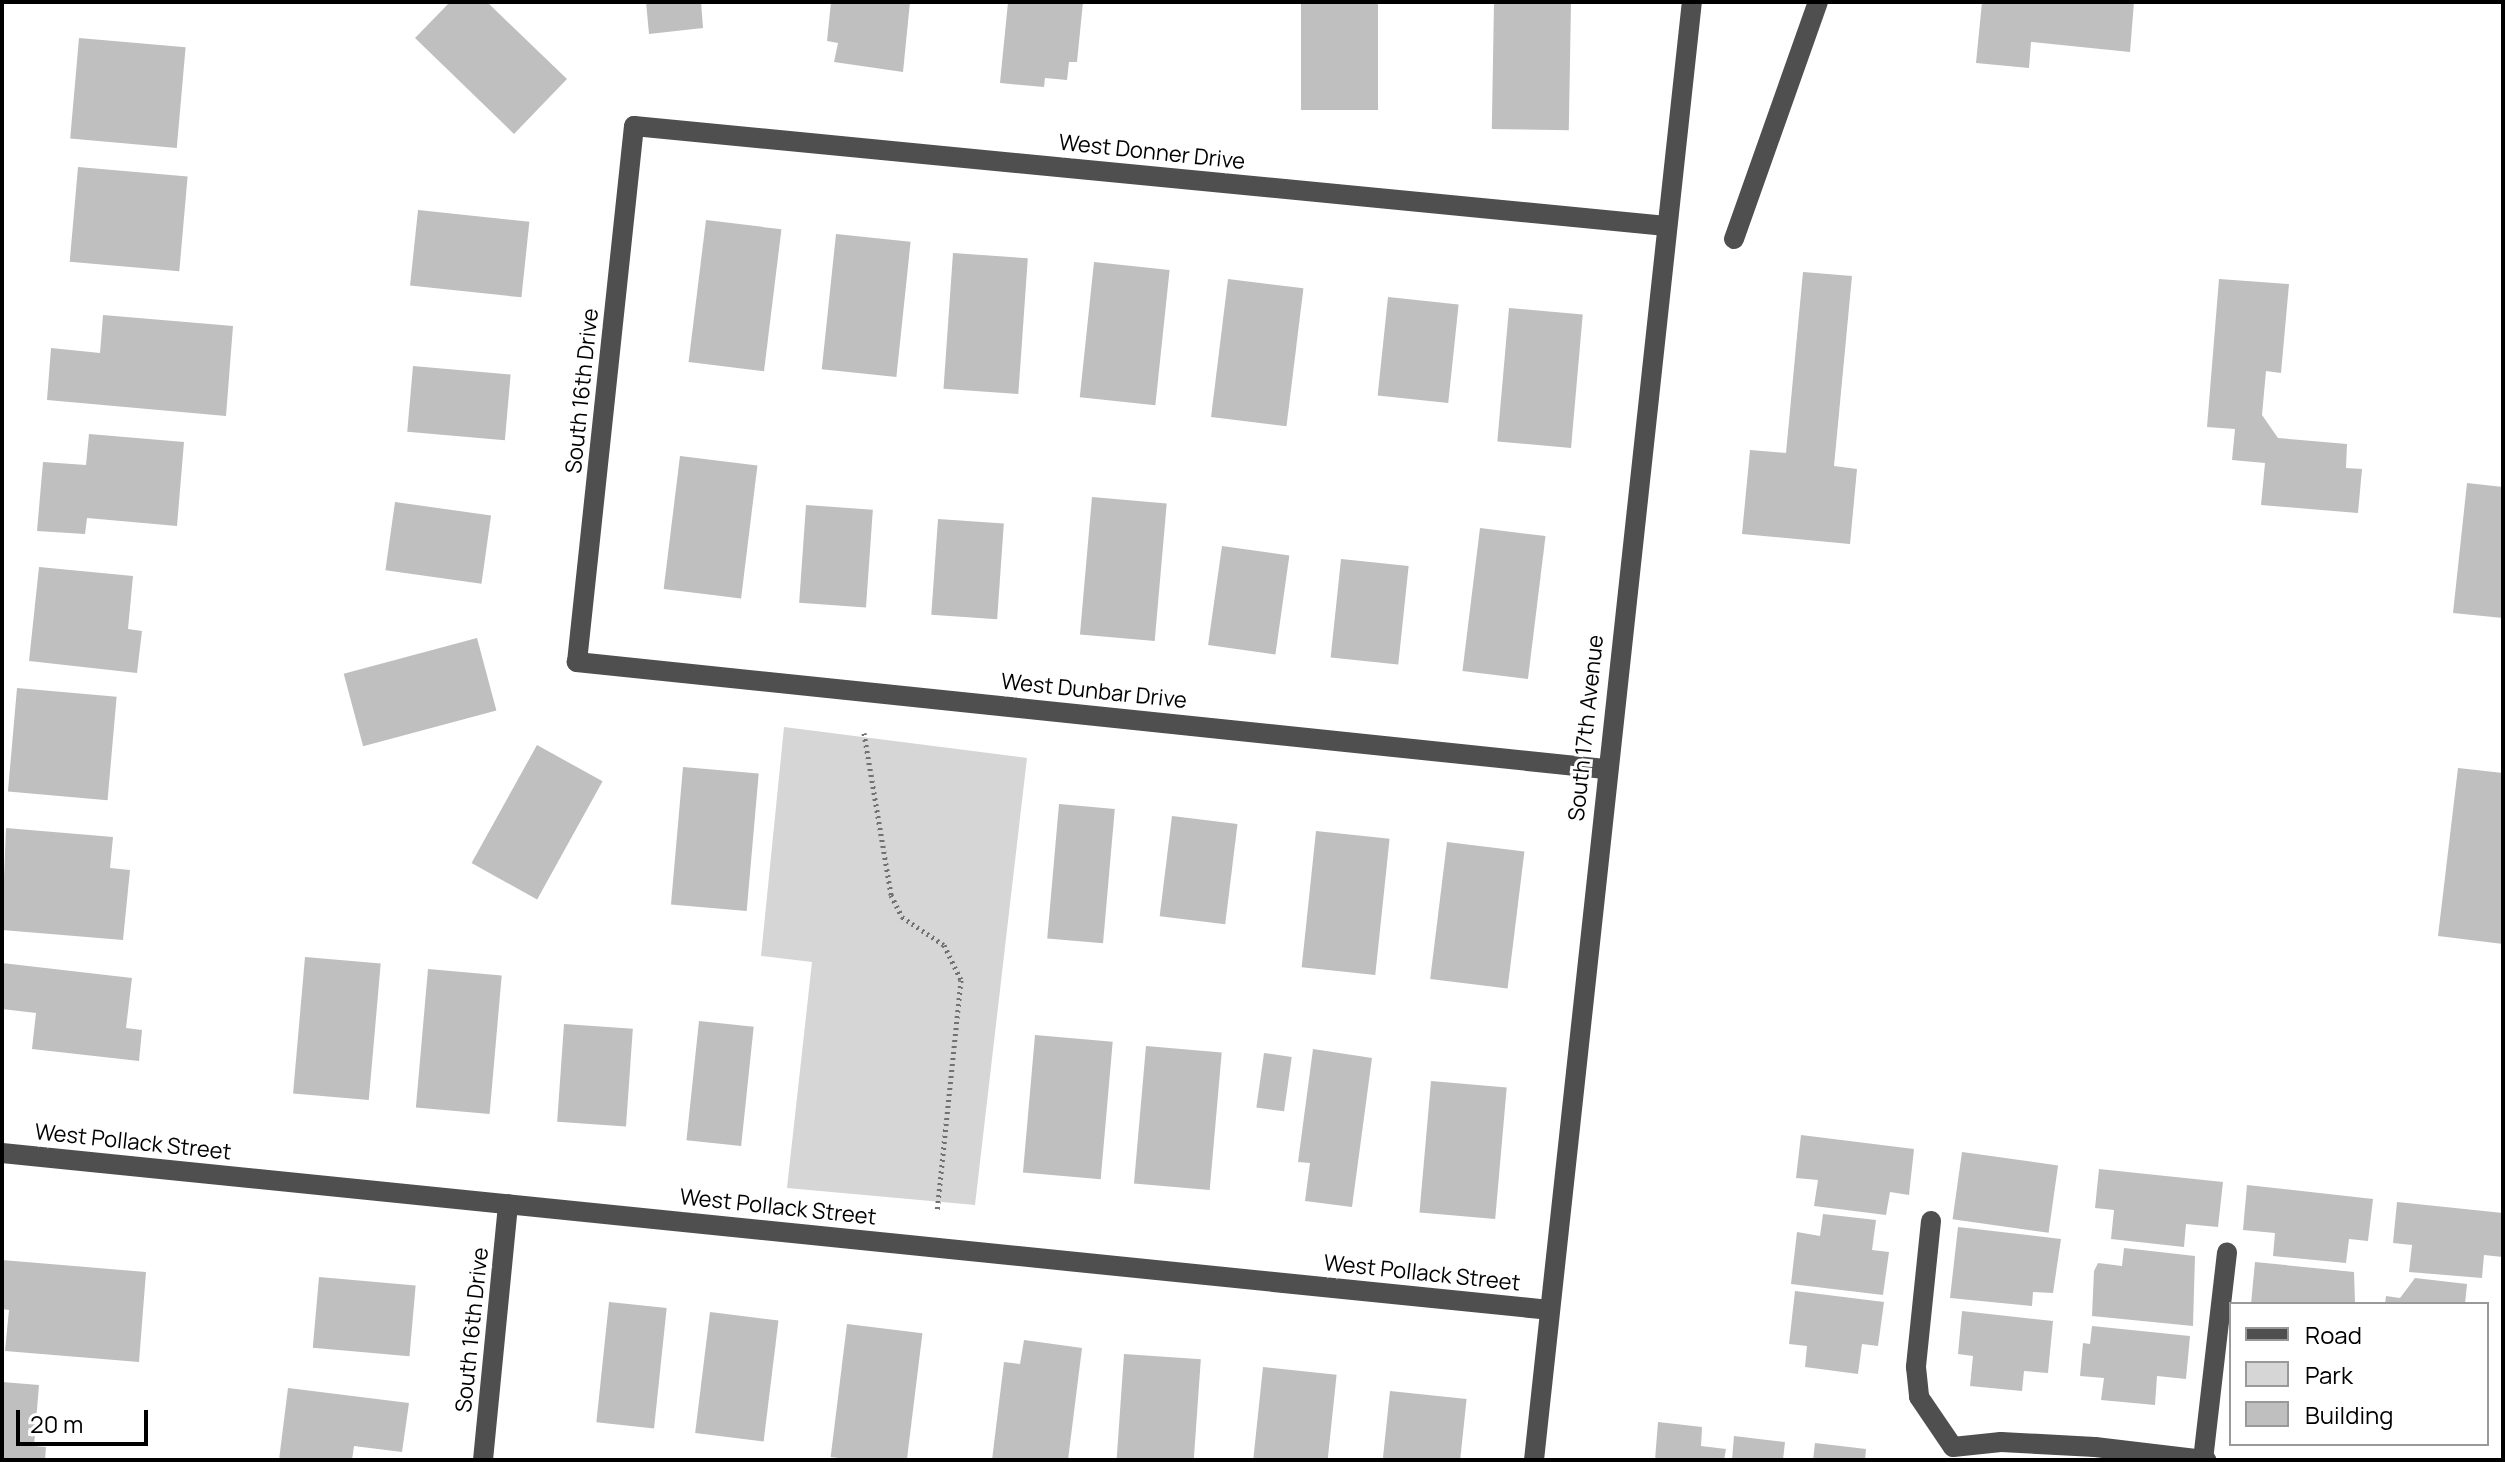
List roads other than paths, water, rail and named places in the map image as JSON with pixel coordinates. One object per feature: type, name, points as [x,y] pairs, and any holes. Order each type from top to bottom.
[{"type":"street","name":"South 17th Avenue","points":[[1534,1460],[1605,769],[1692,2]]},
{"type":"street","points":[[1734,239],[1818,2]]},
{"type":"street","name":"West Donner Drive","points":[[634,126],[1666,226]]},
{"type":"street","name":"South 16th Drive","points":[[577,662],[634,126]]},
{"type":"street","name":"West Dunbar Drive","points":[[577,662],[1605,769]]},
{"type":"street","name":"West Pollack Street","points":[[2,1153],[1549,1310]]},
{"type":"street","name":"South 16th Drive","points":[[483,1460],[508,1204]]},
{"type":"street","points":[[1931,1221],[1916,1367],[1919,1397],[1949,1453],[2001,1442],[2204,1460],[2227,1252]]}]
